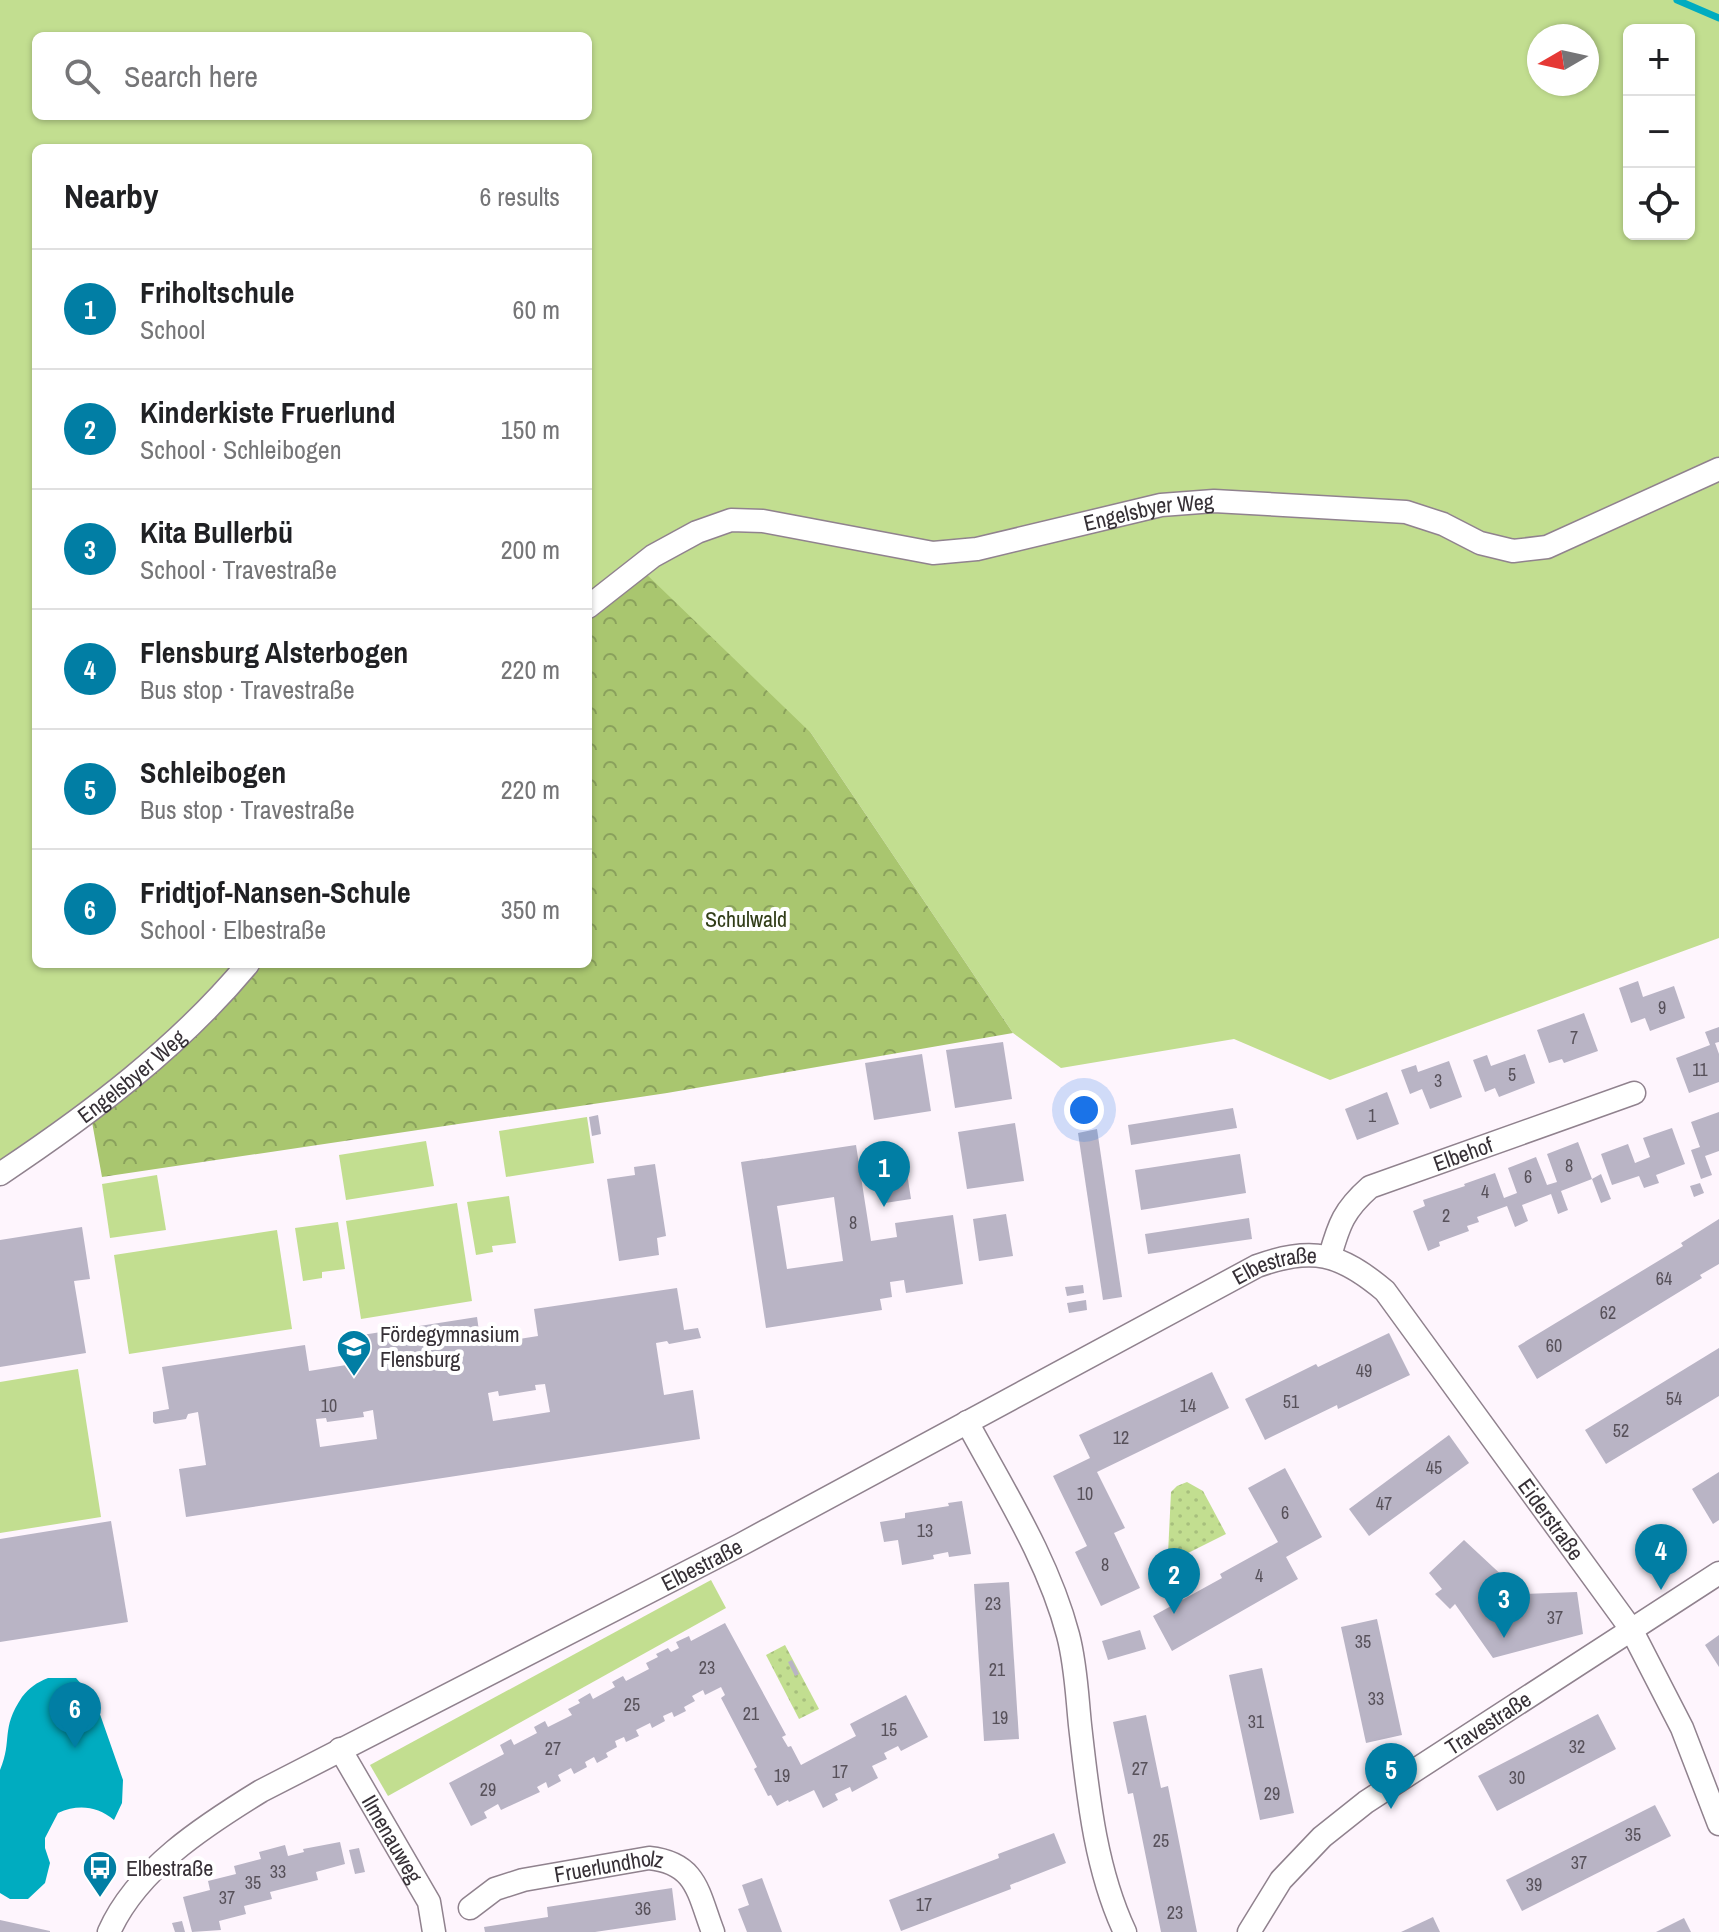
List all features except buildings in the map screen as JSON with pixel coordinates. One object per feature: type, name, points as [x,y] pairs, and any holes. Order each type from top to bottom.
[{"type":"street","name":"Engelsbyer Weg","points":[[592,604],[653,556],[697,532],[731,520],[763,521],[933,553],[977,549],[1161,505],[1214,501],[1406,512],[1443,524],[1480,543],[1513,551],[1547,547],[1719,469]]},
{"type":"street","name":"Engelsbyer Weg","points":[[0,1174],[76,1124],[211,1008],[245,968]]},
{"type":"street","name":"Elbehof","points":[[1330,1256],[1340,1220],[1354,1201],[1370,1187],[1634,1093]]},
{"type":"street","name":"Elbestraße","points":[[109,1932],[143,1879],[222,1815],[261,1791],[740,1545],[1257,1266],[1284,1256],[1330,1256]]},
{"type":"street","name":"Eiderstraße","points":[[1330,1256],[1357,1268],[1385,1291],[1631,1629],[1682,1728],[1719,1824]]},
{"type":"street","points":[[967,1422],[1056,1593],[1073,1658],[1094,1829],[1110,1893],[1125,1932]]},
{"type":"street","name":"Travestraße","points":[[1249,1932],[1281,1880],[1322,1837],[1366,1802],[1719,1573]]},
{"type":"street","name":"Ilmenauweg","points":[[340,1749],[429,1902],[434,1932]]},
{"type":"street","name":"Fruerlundholz","points":[[470,1908],[495,1889],[523,1880],[649,1858],[668,1860],[683,1868],[694,1883],[713,1932]]},
{"type":"green space","points":[[0,0],[1719,0],[1719,938],[1330,1080],[1234,1039],[1061,1068],[1013,1033],[811,733],[592,619],[592,144],[32,144],[32,968],[252,968],[0,1182]]},
{"type":"green space","name":"Schulwald","points":[[642,570],[811,733],[1013,1033],[667,1093],[102,1177],[92,1122],[253,968],[592,968],[592,614]]},
{"type":"green space","points":[[587,1117],[594,1163],[506,1177],[499,1131]]},
{"type":"green space","points":[[426,1141],[434,1186],[346,1200],[339,1155]]},
{"type":"green space","points":[[157,1175],[166,1230],[110,1238],[102,1184]]},
{"type":"green space","points":[[509,1196],[516,1243],[492,1246],[493,1252],[476,1255],[467,1202]]},
{"type":"green space","points":[[457,1203],[472,1301],[361,1319],[346,1221]]},
{"type":"green space","points":[[338,1222],[345,1269],[322,1272],[322,1278],[303,1281],[295,1228]]},
{"type":"green space","points":[[277,1230],[292,1329],[129,1354],[114,1255]]},
{"type":"green space","points":[[78,1369],[101,1517],[0,1533],[0,1382]]},
{"type":"green space","points":[[1187,1482],[1203,1491],[1226,1534],[1170,1562],[1171,1492]]},
{"type":"green space","points":[[711,1580],[726,1608],[388,1796],[370,1765]]},
{"type":"green space","points":[[785,1645],[819,1709],[799,1719],[766,1655]]},
{"type":"water","points":[[48,1678],[76,1678],[95,1700],[123,1780],[122,1803],[114,1820],[87,1808],[58,1813],[45,1838],[50,1863],[45,1883],[28,1899],[10,1899],[0,1893],[0,1770],[15,1708],[28,1691]]},
{"type":"waterway","points":[[1677,0],[1719,18]]},
{"type":"place","name":"Friholtschule","points":[[884,1207]]},
{"type":"place","name":"Fördegymnasium Flensburg","points":[[354,1378]]},
{"type":"place","name":"Flensburg Alsterbogen","points":[[1661,1590]]},
{"type":"place","name":"Kinderkiste Fruerlund","points":[[1174,1614]]},
{"type":"place","name":"Kita Bullerbü","points":[[1504,1638]]},
{"type":"place","name":"Fridtjof-Nansen-Schule","points":[[75,1748]]},
{"type":"place","name":"Schleibogen","points":[[1391,1809]]},
{"type":"place","name":"Elbestraße","points":[[100,1899]]}]
